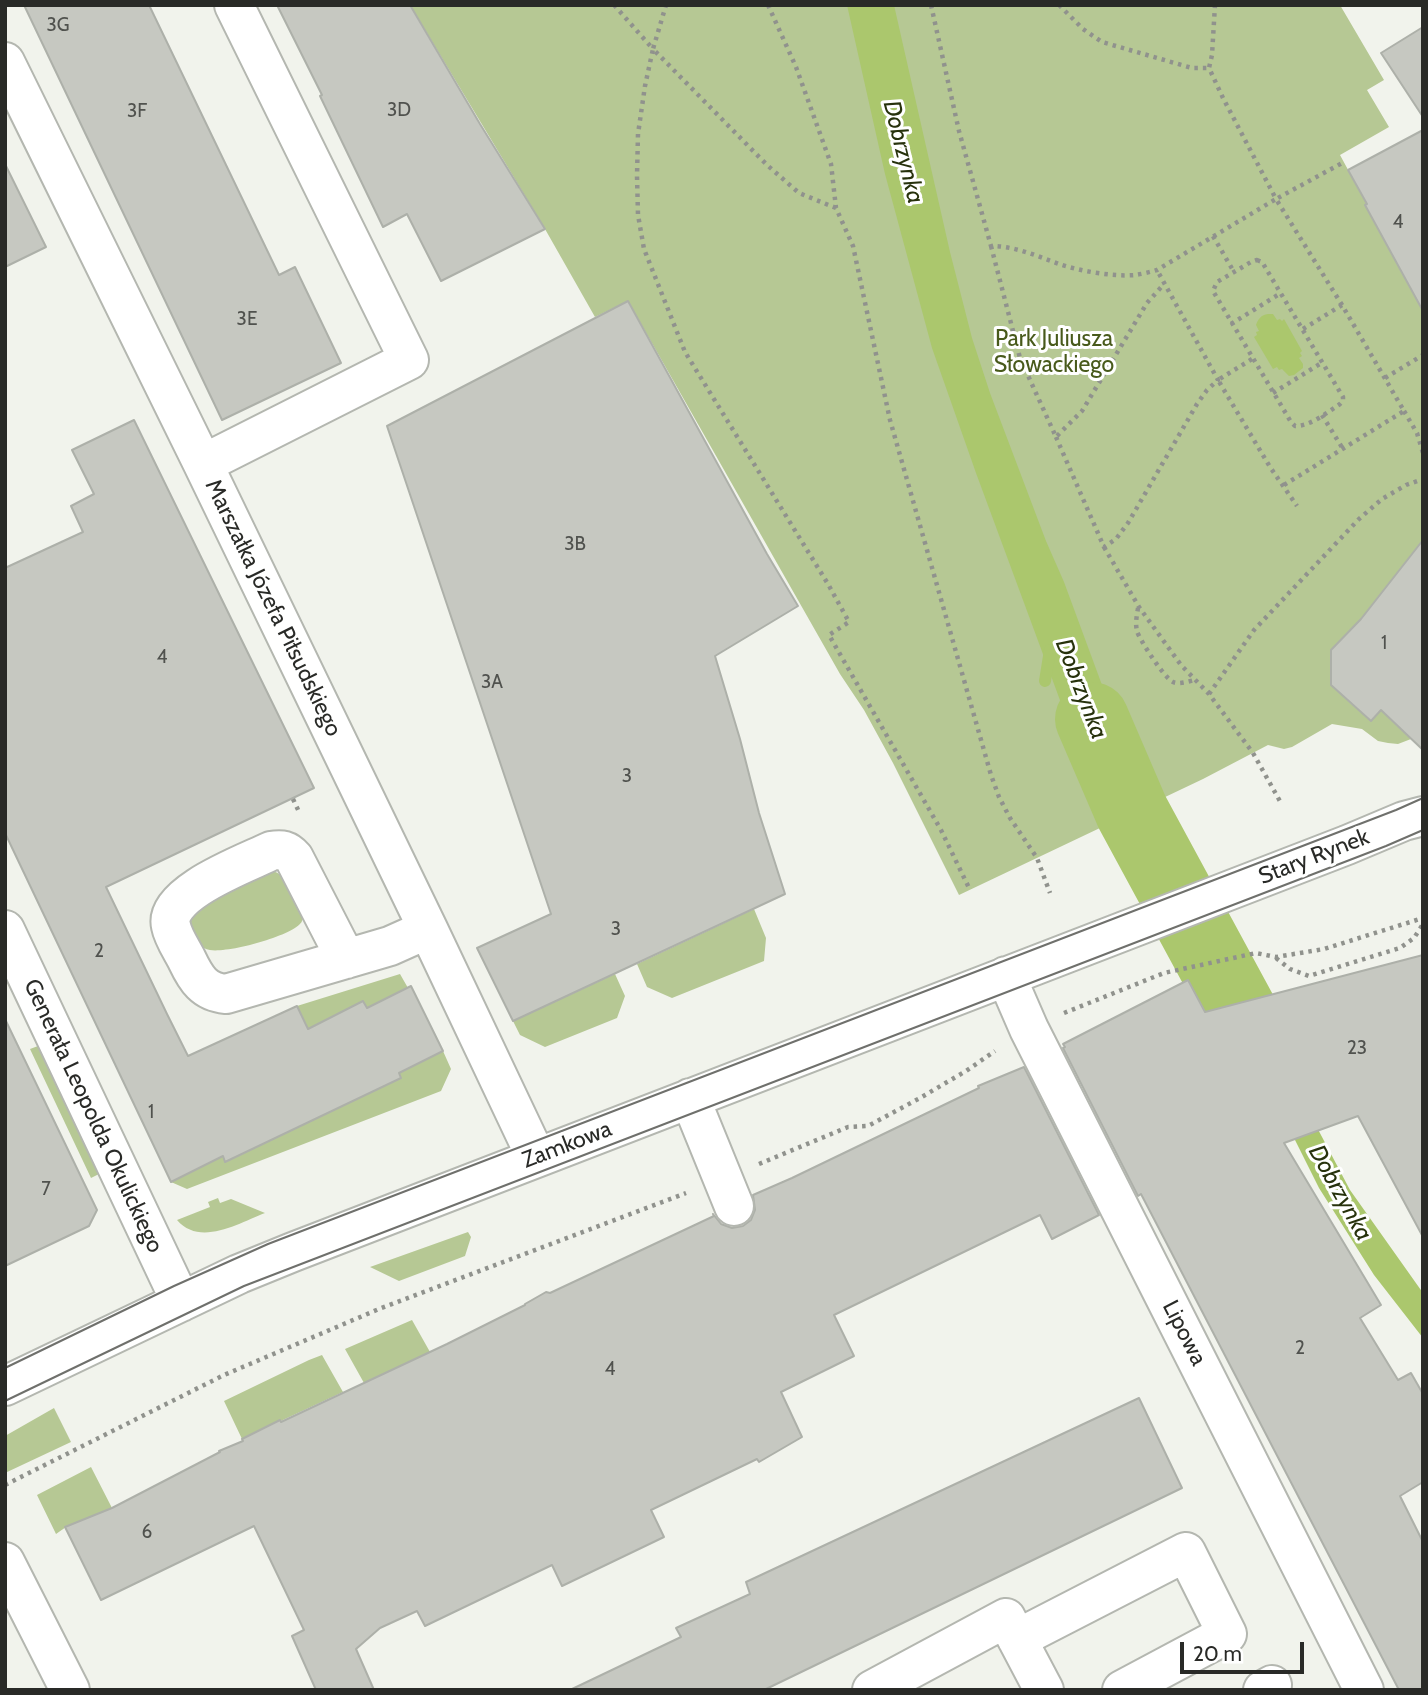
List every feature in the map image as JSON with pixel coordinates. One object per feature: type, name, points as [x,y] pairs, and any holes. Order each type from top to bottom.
[{"type":"street","points":[[203,464],[409,360],[234,5]]},
{"type":"street","name":"Marszałka Józefa Piłsudskiego","points":[[5,62],[203,464],[536,1157]]},
{"type":"street","name":"Stary Rynek","points":[[1138,926],[1418,815]]},
{"type":"street","points":[[346,959],[295,858],[288,851],[271,851],[195,888],[174,907],[171,915],[171,925],[191,970],[206,989],[226,994],[346,959],[390,946],[428,929]]},
{"type":"street","name":"Zamkowa","points":[[5,1386],[239,1274],[293,1252],[1138,926]]},
{"type":"street","name":"Generała Leopolda Okulickiego","points":[[5,930],[181,1301]]},
{"type":"street","name":"Lipowa","points":[[1006,976],[1029,1029],[1364,1690]]},
{"type":"street","points":[[690,1098],[728,1193]]},
{"type":"street","points":[[1017,1639],[1186,1552],[1227,1634],[1122,1690]]},
{"type":"street","points":[[5,1562],[70,1690]]},
{"type":"street","points":[[872,1690],[1006,1618],[1044,1690]]},
{"type":"path","points":[[614,5],[766,165],[799,193],[836,208]]},
{"type":"path","points":[[666,5],[653,49],[638,134],[636,176],[644,248],[685,352],[849,622],[829,635],[941,830],[970,890]]},
{"type":"path","points":[[768,5],[796,67],[831,164],[836,208],[853,246],[890,420],[991,775],[1010,818],[1037,858],[1050,893]]},
{"type":"path","points":[[931,5],[959,131],[1020,358],[1104,547],[1139,607],[1181,665],[1209,694],[1253,752],[1281,803]]},
{"type":"path","points":[[1059,5],[1083,29],[1102,42],[1192,68],[1209,68]]},
{"type":"path","points":[[1215,5],[1209,68],[1276,199],[1418,433],[1423,453]]},
{"type":"path","points":[[991,246],[1025,251],[1063,265],[1110,275],[1135,275],[1157,270],[1343,162]]},
{"type":"path","points":[[1213,236],[1234,272]]},
{"type":"path","points":[[1257,261],[1262,262],[1281,293],[1343,397],[1343,401],[1322,415],[1307,424],[1295,426],[1213,291],[1217,282],[1257,261]]},
{"type":"path","points":[[1157,270],[1218,380],[1270,467],[1297,506]]},
{"type":"path","points":[[1056,437],[1082,411],[1147,303],[1164,284]]},
{"type":"path","points":[[1231,324],[1281,293]]},
{"type":"path","points":[[1303,329],[1342,305]]},
{"type":"path","points":[[1385,378],[1423,355]]},
{"type":"path","points":[[1104,547],[1116,539],[1128,523],[1197,404],[1208,390],[1218,380],[1252,359]]},
{"type":"path","points":[[1273,393],[1323,362]]},
{"type":"path","points":[[1284,485],[1404,411]]},
{"type":"path","points":[[1322,415],[1343,449]]},
{"type":"path","points":[[1209,694],[1254,630],[1359,519],[1382,499],[1423,479]]},
{"type":"path","points":[[1139,607],[1136,618],[1137,633],[1166,677],[1174,683],[1195,680]]},
{"type":"path","points":[[1164,973],[1256,953],[1276,957],[1324,948],[1423,918]]},
{"type":"path","points":[[1276,957],[1290,969],[1308,976],[1399,948],[1414,938],[1423,924]]},
{"type":"path","points":[[5,1485],[224,1374],[379,1309],[728,1193],[848,1127],[868,1126]]},
{"type":"green space","name":"Park Juliusza Słowackiego","points":[[410,5],[1340,5],[1384,80],[1367,90],[1389,127],[1340,155],[1423,308],[1423,663],[1347,700],[1370,720],[1381,710],[1411,739],[1398,744],[1388,743],[1378,741],[1362,729],[1332,724],[1292,747],[1284,749],[1268,745],[1203,779],[959,895],[864,710],[840,674],[628,301],[595,317]]},
{"type":"green space","points":[[264,870],[278,873],[284,878],[301,905],[302,921],[287,932],[258,943],[227,950],[204,948],[192,928],[192,912]]},
{"type":"green space","points":[[754,909],[766,938],[764,961],[672,998],[647,987],[637,964]]},
{"type":"green space","points":[[400,974],[408,988],[367,1008],[308,1029],[297,1006]]},
{"type":"green space","points":[[615,974],[625,996],[617,1018],[545,1047],[520,1035],[513,1021]]},
{"type":"green space","points":[[38,1046],[99,1174],[91,1178],[30,1049]]},
{"type":"green space","points":[[443,1051],[451,1069],[441,1091],[187,1189],[171,1182],[223,1156],[226,1162],[400,1078],[399,1073]]},
{"type":"green space","points":[[218,1198],[220,1203],[231,1199],[265,1213],[232,1227],[208,1232],[186,1228],[177,1220],[210,1207],[208,1202]]},
{"type":"green space","points":[[468,1232],[471,1237],[465,1256],[399,1281],[370,1267]]},
{"type":"green space","points":[[412,1320],[430,1352],[364,1383],[345,1349]]},
{"type":"green space","points":[[322,1355],[343,1392],[242,1439],[224,1401]]},
{"type":"green space","points":[[54,1408],[71,1442],[5,1473],[5,1436]]},
{"type":"green space","points":[[91,1467],[112,1508],[66,1527],[56,1534],[37,1495]]},
{"type":"water","points":[[847,5],[894,5],[950,252],[972,338],[990,393],[1116,723],[1161,798],[1108,824],[1099,808],[1089,763],[1081,757],[932,348],[885,174]]},
{"type":"water","points":[[1268,314],[1273,314],[1277,320],[1284,319],[1302,351],[1299,358],[1303,368],[1294,375],[1289,376],[1277,367],[1273,369],[1254,337],[1259,331],[1256,325],[1258,321]]},
{"type":"water","points":[[1238,981],[1350,1190],[1423,1293],[1423,1338],[1374,1275],[1319,1188],[1216,993]]},
{"type":"building","points":[[24,5],[149,5],[279,275],[295,267],[341,363],[222,420]]},
{"type":"building","points":[[277,5],[410,5],[545,229],[441,281],[407,214],[383,227]]},
{"type":"building","points":[[1423,27],[1423,117],[1381,53]]},
{"type":"building","points":[[1423,130],[1423,311],[1348,170]]},
{"type":"building","points":[[5,164],[46,247],[5,267]]},
{"type":"building","points":[[628,301],[798,606],[715,656],[785,894],[513,1021],[477,948],[551,914],[387,426]]},
{"type":"building","points":[[134,420],[314,788],[106,887],[167,1014],[188,1056],[297,1006],[308,1029],[363,1001],[367,1008],[411,986],[443,1051],[399,1073],[401,1078],[225,1162],[223,1156],[171,1182],[5,833],[5,568],[83,532],[71,506],[94,494],[72,450]]},
{"type":"building","points":[[1423,540],[1423,750],[1381,710],[1371,721],[1331,685],[1331,650],[1361,619]]},
{"type":"building","points":[[1423,955],[1423,1237],[1358,1116],[1284,1143],[1381,1305],[1360,1318],[1398,1380],[1411,1373],[1423,1394],[1423,1482],[1400,1496],[1423,1542],[1423,1690],[1399,1690],[1141,1194],[1138,1196],[1063,1044],[1188,980],[1205,1012]]},
{"type":"building","points":[[5,1019],[97,1210],[89,1226],[5,1266]]},
{"type":"building","points":[[1024,1067],[1099,1215],[1052,1239],[1040,1215],[834,1315],[854,1356],[781,1392],[802,1437],[759,1462],[757,1459],[651,1510],[664,1537],[562,1586],[552,1565],[425,1626],[417,1611],[380,1628],[356,1649],[374,1690],[316,1690],[292,1636],[304,1630],[254,1526],[101,1600],[65,1527],[112,1508],[280,1420],[281,1422],[447,1344],[546,1292],[550,1293],[714,1216],[713,1214],[721,1224],[732,1228],[743,1226],[751,1220],[755,1210],[753,1195],[979,1088],[978,1086]]},
{"type":"building","points":[[1139,1398],[1182,1488],[764,1690],[570,1690],[681,1637],[676,1628],[750,1594],[746,1582]]},
{"type":"waterway","points":[[1045,681],[1050,650]]},
{"type":"waterway","name":"Dobrzynka","points":[[1092,719],[1132,812],[1275,1076]]},
{"type":"tram line","points":[[5,1368],[268,1244],[1423,798]]},
{"type":"tram line","points":[[5,1401],[244,1286],[1423,830]]}]
